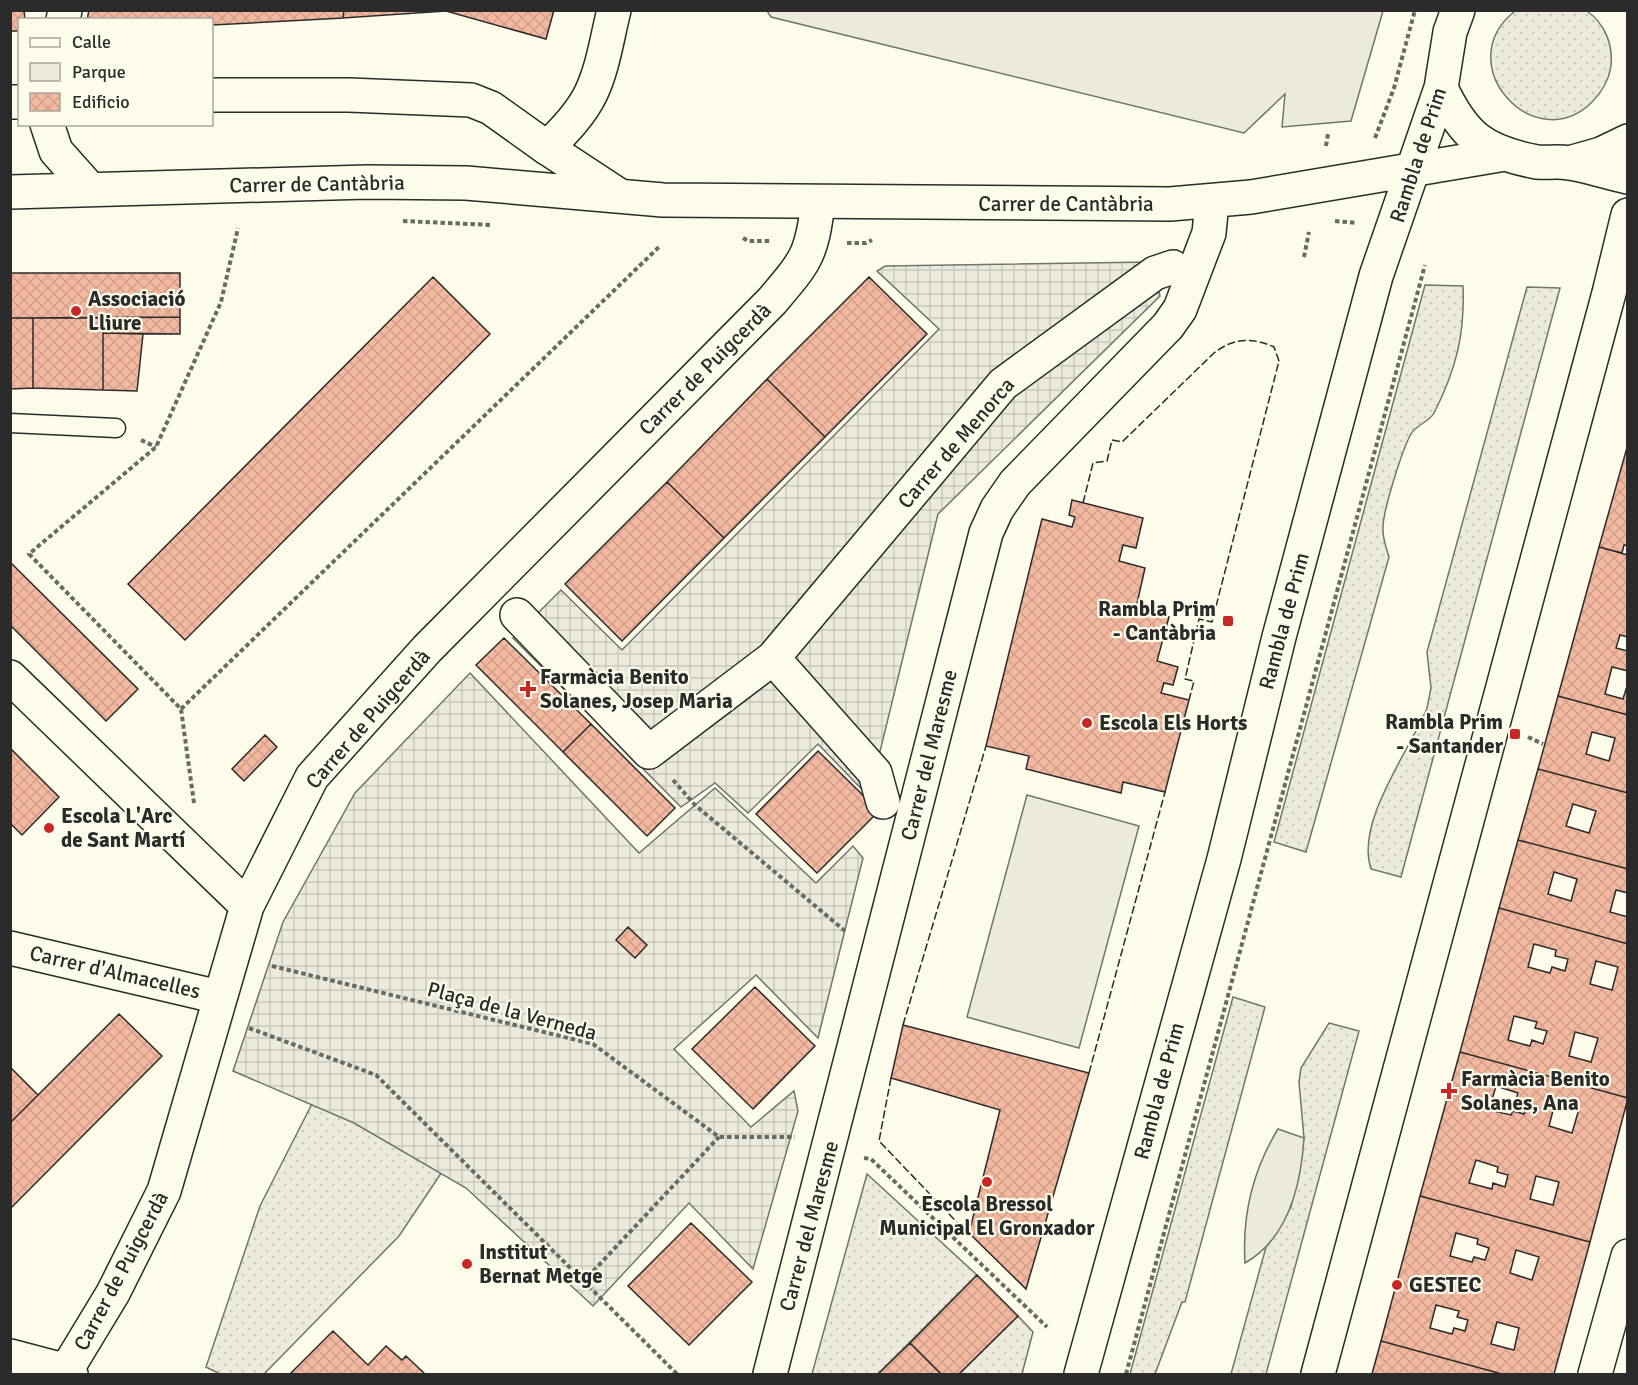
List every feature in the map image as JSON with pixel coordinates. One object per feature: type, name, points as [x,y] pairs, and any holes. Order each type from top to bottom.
[{"type":"street","points":[[547,148],[579,113],[591,94],[599,74],[614,10]]},
{"type":"street","name":"Rambla de Prim","points":[[1081,1374],[1224,860],[1282,625],[1376,276],[1441,88],[1450,32],[1458,10]]},
{"type":"street","points":[[1441,88],[1460,124],[1478,141],[1505,154],[1539,162],[1569,163],[1628,177]]},
{"type":"street","points":[[213,95],[361,95],[471,100],[491,108],[624,198]]},
{"type":"street","points":[[48,126],[56,151],[89,188]]},
{"type":"street","points":[[1569,163],[1601,154],[1628,141]]},
{"type":"street","name":"Carrer de Cantàbria","points":[[10,192],[89,188],[466,183],[624,198],[1101,204],[1212,202],[1505,154]]},
{"type":"street","name":"Carrer de Puigcerdà","points":[[68,1373],[114,1293],[164,1191],[247,906],[312,777],[427,649],[779,293],[808,254],[814,241],[818,202]]},
{"type":"street","name":"Carrer del Maresme","points":[[770,1374],[986,533],[997,509],[1015,483],[1154,343],[1174,318],[1180,309],[1209,233],[1212,202]]},
{"type":"street","points":[[1318,1374],[1628,216]]},
{"type":"street","name":"Carrer de Menorca","points":[[649,752],[773,658],[1003,384],[1155,273],[1173,267]]},
{"type":"street","points":[[517,615],[649,752]]},
{"type":"street","points":[[773,658],[874,772],[883,802]]},
{"type":"street","points":[[10,677],[247,906]]},
{"type":"street","name":"Carrer d'Almacelles","points":[[10,948],[219,997]]},
{"type":"street","points":[[1595,1374],[1628,1256]]},
{"type":"street","points":[[10,1356],[68,1373]]},
{"type":"lane","points":[[10,423],[116,428]]},
{"type":"path","points":[[1368,145],[1374,141],[1380,131],[1415,10]]},
{"type":"path","points":[[196,814],[181,709],[29,554],[156,447],[221,302],[238,228]]},
{"type":"path","points":[[1304,257],[1309,232]]},
{"type":"path","points":[[181,709],[660,246]]},
{"type":"path","name":"Rambla de Prim","points":[[1126,1374],[1425,265]]},
{"type":"path","points":[[1522,734],[1543,744]]},
{"type":"path","points":[[649,752],[695,804],[851,933]]},
{"type":"path","name":"Plaça de la Verneda","points":[[272,966],[593,1044],[719,1137]]},
{"type":"path","points":[[248,1028],[376,1075],[677,1374]]},
{"type":"path","points":[[584,1282],[719,1137],[796,1137]]},
{"type":"path","points":[[855,1156],[871,1159],[1047,1327]]},
{"type":"green space","points":[[1515,11],[1587,11],[1603,28],[1611,50],[1610,71],[1602,90],[1592,102],[1570,117],[1546,119],[1525,112],[1507,98],[1495,78],[1491,56],[1497,32]]},
{"type":"green space","points":[[1425,285],[1463,286],[1461,336],[1458,351],[1448,382],[1434,413],[1411,434],[1394,479],[1383,526],[1389,557],[1306,852],[1274,842]]},
{"type":"green space","points":[[1527,287],[1560,288],[1401,877],[1371,869],[1368,850],[1370,830],[1386,787],[1427,708],[1431,688],[1427,652]]},
{"type":"green space","points":[[1027,795],[1139,826],[1079,1048],[967,1017]]},
{"type":"green space","points":[[1233,997],[1265,1007],[1185,1302],[1182,1302],[1155,1374],[1130,1374]]},
{"type":"green space","points":[[1329,1023],[1359,1031],[1266,1374],[1231,1374],[1266,1247],[1291,1207],[1304,1138],[1299,1082],[1301,1068]]},
{"type":"green space","points":[[316,1096],[448,1163],[399,1236],[264,1374],[220,1374],[206,1367],[260,1206]]},
{"type":"green space","points":[[1278,1129],[1304,1138],[1296,1192],[1282,1225],[1272,1240],[1245,1263],[1245,1228],[1251,1193],[1262,1160]]},
{"type":"green space","points":[[867,1174],[977,1275],[878,1374],[812,1374]]},
{"type":"green space","points":[[1018,1316],[1033,1332],[1022,1374],[959,1374]]},
{"type":"shaded area","points":[[767,11],[1383,11],[1351,121],[1282,127],[1285,94],[1244,133],[771,17]]},
{"type":"shaded area","points":[[1152,262],[1160,296],[938,514],[875,772],[877,805],[818,744],[748,813],[715,783],[681,807],[513,638],[561,590],[622,650],[939,329],[877,271],[885,266]]},
{"type":"shaded area","points":[[470,673],[639,853],[715,788],[816,883],[853,846],[863,858],[818,1038],[756,975],[674,1049],[751,1127],[794,1091],[798,1111],[753,1269],[689,1203],[593,1306],[466,1188],[354,1123],[233,1071],[283,922],[355,793]]},
{"type":"building","points":[[10,10],[24,10],[25,18],[18,18],[18,31],[10,31]]},
{"type":"building","points":[[89,10],[344,10],[343,18],[213,25],[213,18],[87,18]]},
{"type":"building","points":[[344,10],[554,10],[546,39],[446,11],[343,18]]},
{"type":"building","points":[[10,273],[180,273],[180,317],[10,318]]},
{"type":"building","points":[[433,277],[490,334],[185,640],[128,584]]},
{"type":"building","points":[[869,277],[927,334],[825,437],[767,379]]},
{"type":"building","points":[[180,317],[180,334],[103,333],[103,318]]},
{"type":"building","points":[[10,318],[33,318],[33,388],[10,389]]},
{"type":"building","points":[[33,318],[103,318],[103,390],[33,388]]},
{"type":"building","points":[[103,333],[143,334],[137,391],[103,390]]},
{"type":"building","points":[[767,379],[825,437],[724,538],[667,482]]},
{"type":"building","points":[[1628,444],[1628,546],[1624,545],[1622,553],[1599,547]]},
{"type":"building","points":[[667,482],[724,538],[622,641],[565,584]]},
{"type":"building","points":[[1072,500],[1143,518],[1136,548],[1123,545],[1119,561],[1145,568],[1136,608],[1169,617],[1157,661],[1178,667],[1173,685],[1164,683],[1161,693],[1189,700],[1165,792],[1123,782],[1121,793],[1026,769],[1029,756],[986,746],[1042,519],[1072,527],[1075,517],[1069,515]]},
{"type":"building","points":[[1599,547],[1628,555],[1628,637],[1620,635],[1616,648],[1628,651],[1628,671],[1612,667],[1605,694],[1623,699],[1628,683],[1628,715],[1558,696]]},
{"type":"building","points":[[10,562],[138,689],[106,721],[10,625]]},
{"type":"building","points":[[504,638],[591,724],[563,752],[476,665]]},
{"type":"building","points":[[1558,696],[1628,715],[1628,793],[1538,769]],"holes":[[[1592,732],[1615,738],[1609,761],[1586,754]]]},
{"type":"building","points":[[591,724],[675,808],[647,836],[563,752]]},
{"type":"building","points":[[265,735],[277,747],[244,781],[232,769]]},
{"type":"building","points":[[10,748],[59,797],[22,835],[10,823]]},
{"type":"building","points":[[818,751],[879,811],[817,873],[756,814]]},
{"type":"building","points":[[1538,769],[1628,793],[1628,869],[1518,840]],"holes":[[[1573,804],[1596,811],[1589,833],[1566,826]]]},
{"type":"building","points":[[1518,840],[1628,869],[1628,893],[1616,890],[1610,912],[1628,917],[1628,944],[1499,908]],"holes":[[[1554,872],[1577,879],[1571,901],[1548,894]]]},
{"type":"building","points":[[1499,908],[1628,944],[1628,1098],[1460,1052]],"holes":[[[1534,944],[1556,950],[1555,956],[1568,959],[1565,971],[1552,967],[1550,973],[1528,967]],[[1596,961],[1618,967],[1612,990],[1590,984]],[[1514,1016],[1537,1022],[1535,1028],[1547,1031],[1543,1044],[1532,1040],[1530,1046],[1508,1040]],[[1575,1032],[1598,1038],[1591,1062],[1569,1056]]]},
{"type":"building","points":[[628,927],[647,945],[635,958],[616,940]]},
{"type":"building","points":[[755,987],[815,1046],[753,1109],[692,1049]]},
{"type":"building","points":[[119,1014],[162,1056],[10,1209],[10,1123]]},
{"type":"building","name":"Escola Bressol Municipal El Gronxador","points":[[903,1025],[1089,1073],[1026,1289],[969,1233],[1000,1110],[891,1078]]},
{"type":"building","points":[[1460,1052],[1628,1098],[1590,1242],[1420,1196]],"holes":[[[1496,1086],[1518,1093],[1516,1099],[1528,1102],[1524,1114],[1513,1111],[1511,1115],[1489,1110]],[[1555,1103],[1579,1109],[1572,1133],[1549,1126]],[[1476,1160],[1498,1167],[1497,1172],[1508,1175],[1505,1187],[1493,1183],[1492,1189],[1469,1183]],[[1536,1176],[1559,1182],[1553,1205],[1530,1199]]]},
{"type":"building","points":[[10,1067],[38,1095],[10,1123]]},
{"type":"building","points":[[1420,1196],[1590,1242],[1554,1374],[1502,1374],[1381,1341]],"holes":[[[1456,1233],[1478,1239],[1477,1244],[1489,1248],[1485,1260],[1474,1257],[1472,1262],[1450,1256]],[[1516,1250],[1539,1257],[1532,1280],[1510,1273]],[[1436,1305],[1459,1311],[1457,1317],[1468,1320],[1465,1331],[1454,1328],[1452,1334],[1430,1328]],[[1497,1322],[1519,1328],[1514,1350],[1491,1344]]]},
{"type":"building","points":[[691,1223],[752,1282],[689,1345],[628,1286]]},
{"type":"building","points":[[977,1275],[1018,1316],[959,1374],[941,1374],[910,1343]]},
{"type":"building","points":[[333,1331],[368,1365],[386,1346],[402,1360],[406,1356],[425,1374],[290,1374]]},
{"type":"building","points":[[1381,1341],[1502,1374],[1372,1374]]},
{"type":"building","points":[[910,1343],[941,1374],[878,1374]]},
{"type":"fence","points":[[1083,503],[1093,463],[1107,461],[1112,440],[1122,442],[1214,353],[1228,344],[1243,341],[1258,342],[1274,347],[1279,361],[1212,622],[1199,619],[1185,679],[1194,681],[1189,700]]},
{"type":"fence","points":[[903,1025],[986,746]]},
{"type":"fence","points":[[1089,1073],[1165,792]]},
{"type":"fence","points":[[891,1078],[879,1141],[971,1237]]},
{"type":"place","name":"Associació Lliure","points":[[76,311]]},
{"type":"place","name":"Rambla Prim - Cantàbria","points":[[1228,621]]},
{"type":"place","name":"Farmàcia Benito Solanes, Josep Maria","points":[[528,689]]},
{"type":"place","name":"Escola Els Horts","points":[[1087,723]]},
{"type":"place","name":"Rambla Prim - Santander","points":[[1515,734]]},
{"type":"place","name":"Escola L'Arc de Sant Martí","points":[[49,828]]},
{"type":"place","name":"Farmàcia Benito Solanes, Ana","points":[[1449,1091]]},
{"type":"place","name":"Escola Bressol Municipal El Gronxador","points":[[987,1182]]},
{"type":"place","name":"Institut Bernat Metge","points":[[467,1264]]},
{"type":"place","name":"GESTEC","points":[[1397,1285]]}]
